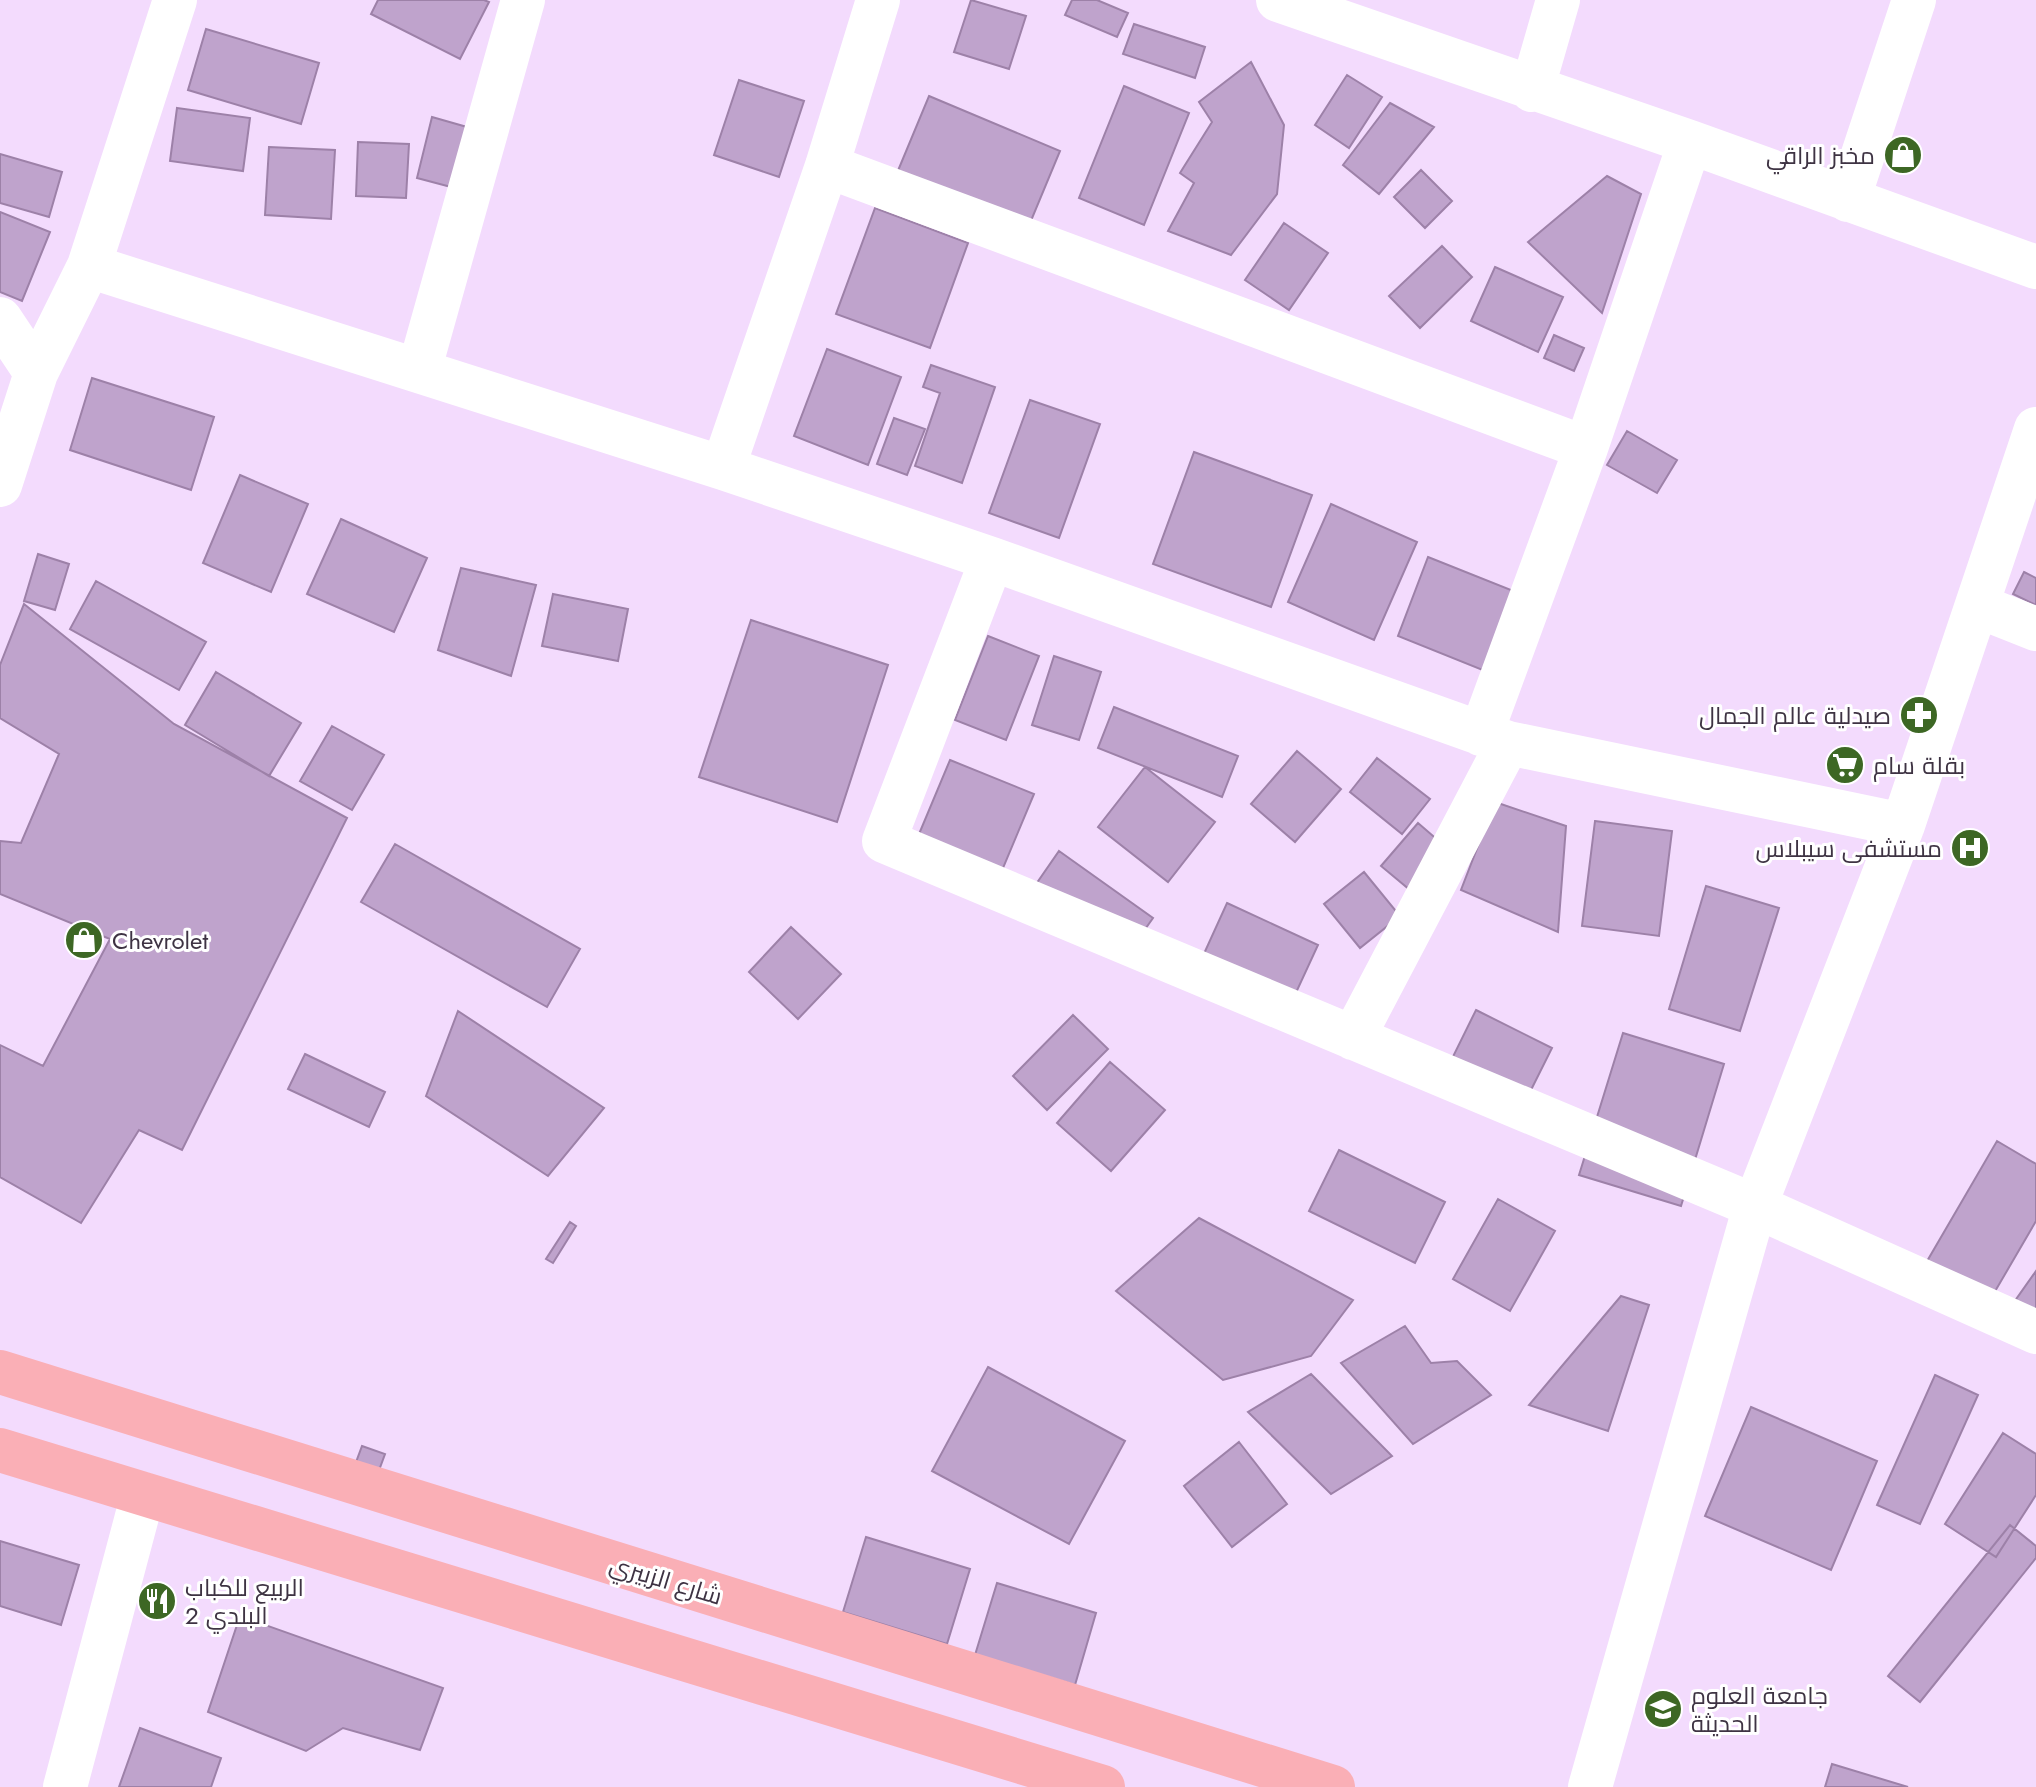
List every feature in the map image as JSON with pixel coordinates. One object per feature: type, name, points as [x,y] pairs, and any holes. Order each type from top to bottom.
[{"type":"main road","name":"شارع الزبيري","points":[[0,1372],[1333,1787]]},
{"type":"main road","points":[[0,1450],[1103,1787]]},
{"type":"street","points":[[0,485],[36,373],[89,266],[175,0]]},
{"type":"street","points":[[419,371],[523,0]]},
{"type":"street","points":[[723,468],[827,166],[878,0]]},
{"type":"street","points":[[1278,0],[1690,142],[2036,267]]},
{"type":"street","points":[[1532,90],[1558,0]]},
{"type":"street","points":[[1848,200],[1914,0]]},
{"type":"street","points":[[1353,1038],[1494,739],[1586,448],[1690,142]]},
{"type":"street","points":[[827,166],[1586,448]]},
{"type":"street","points":[[89,266],[723,468],[992,559],[1494,739],[1903,825]]},
{"type":"street","points":[[0,319],[36,373]]},
{"type":"street","points":[[1590,1787],[1755,1206],[1903,825],[2036,429]]},
{"type":"street","points":[[992,559],[884,841],[1755,1206],[2036,1332]]},
{"type":"street","points":[[1978,606],[2036,629]]},
{"type":"street","points":[[65,1787],[143,1494]]},
{"type":"building","points":[[378,0],[489,2],[460,59],[371,14]]},
{"type":"building","points":[[971,0],[1026,16],[1009,69],[954,52]]},
{"type":"building","points":[[1072,0],[1097,0],[1128,13],[1117,37],[1065,15]]},
{"type":"building","points":[[1134,24],[1205,47],[1195,78],[1123,54]]},
{"type":"building","points":[[206,29],[319,63],[301,124],[188,90]]},
{"type":"building","points":[[1251,62],[1284,125],[1277,194],[1231,255],[1168,231],[1194,183],[1180,173],[1212,122],[1199,102]]},
{"type":"building","points":[[1347,75],[1382,97],[1349,148],[1315,125]]},
{"type":"building","points":[[739,80],[804,101],[779,177],[714,155]]},
{"type":"building","points":[[1124,86],[1189,113],[1144,225],[1079,198]]},
{"type":"building","points":[[929,96],[1060,151],[1028,228],[897,173]]},
{"type":"building","points":[[1390,103],[1434,127],[1379,194],[1343,165]]},
{"type":"building","points":[[177,108],[250,118],[243,171],[170,161]]},
{"type":"building","points":[[432,117],[467,127],[451,187],[417,178]]},
{"type":"building","points":[[358,142],[409,144],[406,198],[356,196]]},
{"type":"building","points":[[269,147],[335,150],[331,219],[265,215]]},
{"type":"building","points":[[0,154],[62,172],[49,217],[0,203]]},
{"type":"building","points":[[1421,170],[1452,201],[1425,228],[1394,197]]},
{"type":"building","points":[[1607,176],[1641,194],[1602,313],[1528,242]]},
{"type":"building","points":[[875,208],[968,243],[930,348],[836,314]]},
{"type":"building","points":[[0,212],[50,232],[22,301],[0,292]]},
{"type":"building","points":[[1284,223],[1328,253],[1289,310],[1245,280]]},
{"type":"building","points":[[1442,246],[1472,277],[1420,328],[1389,296]]},
{"type":"building","points":[[1495,267],[1563,297],[1538,352],[1471,321]]},
{"type":"building","points":[[1554,335],[1584,348],[1574,371],[1544,358]]},
{"type":"building","points":[[827,349],[901,377],[868,465],[794,436]]},
{"type":"building","points":[[931,365],[995,387],[962,483],[915,466],[940,393],[923,387]]},
{"type":"building","points":[[92,378],[214,417],[191,490],[70,450]]},
{"type":"building","points":[[1030,400],[1100,424],[1059,538],[989,513]]},
{"type":"building","points":[[894,418],[925,429],[907,475],[877,464]]},
{"type":"building","points":[[1627,431],[1677,460],[1657,493],[1607,465]]},
{"type":"building","points":[[1194,452],[1312,495],[1271,607],[1153,564]]},
{"type":"building","points":[[240,475],[308,504],[271,592],[203,563]]},
{"type":"building","points":[[1331,504],[1417,542],[1374,640],[1288,602]]},
{"type":"building","points":[[341,519],[427,558],[394,632],[307,594]]},
{"type":"building","points":[[38,554],[69,564],[55,610],[24,601]]},
{"type":"building","points":[[1428,557],[1521,594],[1490,673],[1398,636]]},
{"type":"building","points":[[461,568],[536,585],[511,676],[438,650]]},
{"type":"building","points":[[2024,572],[2036,578],[2036,605],[2013,594]]},
{"type":"building","points":[[96,581],[206,642],[179,690],[70,629]]},
{"type":"building","points":[[553,594],[628,609],[618,661],[542,646]]},
{"type":"building","points":[[24,604],[174,724],[347,818],[182,1150],[139,1130],[81,1223],[0,1177],[0,1045],[43,1066],[110,939],[0,894],[0,841],[21,843],[59,754],[0,718],[0,665]]},
{"type":"building","points":[[751,620],[888,665],[837,822],[699,777]]},
{"type":"building","points":[[988,636],[1039,656],[1006,740],[955,720]]},
{"type":"building","points":[[1054,656],[1101,672],[1079,740],[1032,725]]},
{"type":"building","points":[[216,672],[301,723],[269,776],[185,725]]},
{"type":"building","points":[[1114,707],[1238,756],[1222,797],[1098,748]]},
{"type":"building","points":[[332,726],[384,755],[352,810],[300,781]]},
{"type":"building","points":[[1297,751],[1341,789],[1295,842],[1251,804]]},
{"type":"building","points":[[1377,758],[1430,799],[1402,834],[1350,792]]},
{"type":"building","points":[[950,760],[1034,794],[998,880],[914,846]]},
{"type":"building","points":[[1145,767],[1215,822],[1168,882],[1098,827]]},
{"type":"building","points":[[1495,802],[1566,826],[1558,932],[1461,890]]},
{"type":"building","points":[[1595,821],[1672,831],[1659,936],[1582,926]]},
{"type":"building","points":[[1418,823],[1447,848],[1410,890],[1381,866]]},
{"type":"building","points":[[395,844],[580,949],[547,1007],[361,902]]},
{"type":"building","points":[[1059,851],[1153,918],[1126,956],[1032,890]]},
{"type":"building","points":[[1364,872],[1400,916],[1360,948],[1324,904]]},
{"type":"building","points":[[1706,886],[1779,908],[1740,1031],[1669,1009]]},
{"type":"building","points":[[1227,903],[1318,945],[1288,1010],[1197,969]]},
{"type":"building","points":[[791,927],[841,974],[798,1019],[749,972]]},
{"type":"building","points":[[1476,1010],[1552,1048],[1515,1122],[1439,1085]]},
{"type":"building","points":[[458,1011],[604,1108],[548,1176],[426,1096]]},
{"type":"building","points":[[1073,1015],[1108,1049],[1047,1110],[1013,1076]]},
{"type":"building","points":[[1623,1033],[1724,1064],[1681,1206],[1579,1175]]},
{"type":"building","points":[[305,1054],[385,1092],[369,1127],[288,1089]]},
{"type":"building","points":[[1110,1062],[1165,1110],[1111,1171],[1057,1123]]},
{"type":"building","points":[[1997,1141],[2036,1164],[2036,1221],[1990,1300],[1926,1263]]},
{"type":"building","points":[[1339,1150],[1445,1202],[1415,1263],[1309,1211]]},
{"type":"building","points":[[1498,1199],[1555,1231],[1510,1311],[1453,1279]]},
{"type":"building","points":[[1199,1218],[1353,1300],[1311,1356],[1223,1380],[1116,1291]]},
{"type":"building","points":[[570,1222],[576,1226],[553,1263],[546,1259]]},
{"type":"building","points":[[2036,1271],[2036,1342],[2000,1322]]},
{"type":"building","points":[[1621,1296],[1649,1305],[1608,1431],[1529,1405]]},
{"type":"building","points":[[1405,1326],[1431,1363],[1457,1361],[1491,1395],[1413,1444],[1341,1363]]},
{"type":"building","points":[[988,1367],[1125,1441],[1069,1544],[932,1471]]},
{"type":"building","points":[[1311,1374],[1392,1456],[1331,1494],[1248,1412]]},
{"type":"building","points":[[1935,1375],[1978,1395],[1920,1524],[1877,1505]]},
{"type":"building","points":[[1751,1407],[1877,1461],[1831,1570],[1705,1516]]},
{"type":"building","points":[[2003,1433],[2036,1454],[2036,1495],[1996,1557],[1945,1524]]},
{"type":"building","points":[[1239,1442],[1287,1504],[1232,1547],[1184,1486]]},
{"type":"building","points":[[362,1446],[385,1454],[378,1473],[355,1465]]},
{"type":"building","points":[[2010,1525],[2036,1546],[2036,1558],[1920,1702],[1888,1676]]},
{"type":"building","points":[[866,1537],[970,1569],[947,1644],[843,1612]]},
{"type":"building","points":[[0,1541],[79,1565],[61,1625],[0,1606]]},
{"type":"building","points":[[997,1583],[1096,1613],[1075,1685],[975,1655]]},
{"type":"building","points":[[240,1616],[443,1688],[420,1750],[343,1728],[306,1751],[208,1712]]},
{"type":"building","points":[[140,1728],[221,1758],[211,1787],[119,1787]]},
{"type":"building","points":[[1832,1764],[1908,1787],[1825,1787]]},
{"type":"place","name":"مخبز الراقي","points":[[1903,155]]},
{"type":"place","name":"صيدلية عالم الجمال","points":[[1919,715]]},
{"type":"place","name":"بقلة سام","points":[[1845,765]]},
{"type":"place","name":"مستشفى سيبلاس","points":[[1970,848]]},
{"type":"place","name":"Chevrolet","points":[[84,940]]},
{"type":"place","name":"الربيع للكباب البلدي 2","points":[[157,1601]]},
{"type":"place","name":"جامعة العلوم الحديثة","points":[[1663,1709]]}]
